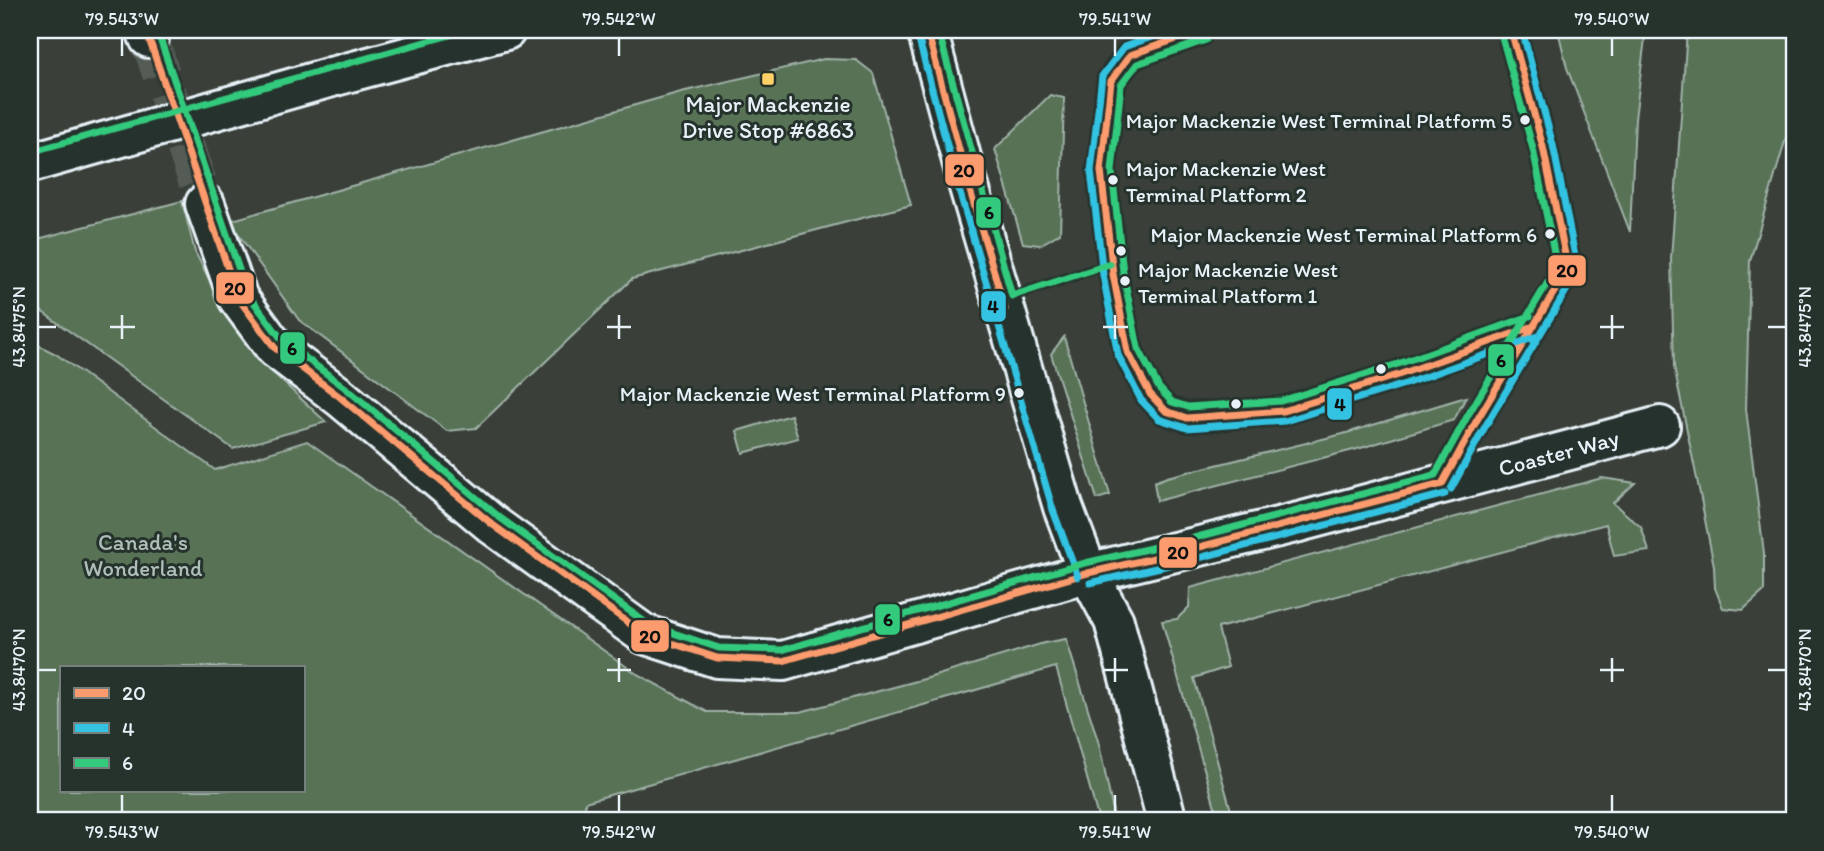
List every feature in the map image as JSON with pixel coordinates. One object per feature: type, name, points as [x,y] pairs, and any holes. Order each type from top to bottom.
[{"type":"street","points":[[30,163],[506,30]]},
{"type":"street","points":[[927,30],[968,187],[1063,508],[1088,573],[1114,621],[1167,821]]},
{"type":"street","name":"Coaster Way","points":[[205,204],[238,298],[275,348],[340,397],[493,525],[644,634],[717,658],[783,661],[1088,573],[1286,525],[1660,426]]},
{"type":"green space","points":[[1558,30],[1646,30],[1635,119],[1630,232],[1567,68]]},
{"type":"green space","points":[[1687,30],[1794,30],[1794,118],[1750,261],[1746,409],[1764,553],[1764,591],[1743,610],[1723,608],[1715,588],[1714,566],[1674,367],[1671,259]]},
{"type":"green space","points":[[824,59],[856,60],[873,73],[911,205],[632,279],[476,428],[447,431],[299,320],[229,221],[681,92]]},
{"type":"green space","points":[[1050,95],[1064,98],[1060,233],[1040,245],[1023,243],[995,149]]},
{"type":"green space","points":[[182,201],[195,252],[233,326],[254,355],[326,422],[233,449],[30,303],[30,241]]},
{"type":"green space","points":[[1064,337],[1110,495],[1097,499],[1051,354]]},
{"type":"green space","name":"Canada's Wonderland","points":[[30,341],[56,354],[215,470],[307,441],[637,674],[707,712],[800,712],[1066,639],[1099,744],[1115,821],[1099,821],[1056,667],[585,802],[587,821],[30,821]]},
{"type":"green space","points":[[1466,397],[1454,420],[1361,448],[1157,501],[1154,482],[1167,477],[1343,434]]},
{"type":"green space","points":[[791,415],[798,438],[743,453],[737,431]]},
{"type":"green space","points":[[1602,478],[1635,483],[1613,503],[1641,527],[1649,551],[1614,556],[1606,524],[1218,628],[1228,667],[1194,678],[1234,821],[1219,821],[1162,621],[1177,619],[1189,607],[1190,588]]},
{"type":"tunnel","points":[[149,38],[205,204]]},
{"type":"transit line","name":"20","points":[[146,30],[238,298],[275,348],[340,397],[493,525],[644,634],[717,658],[783,661],[1088,573],[1442,484]]},
{"type":"transit line","name":"6","points":[[157,30],[247,293],[283,341],[347,389],[499,517],[649,625],[719,648],[782,650],[1085,563],[1182,541],[1435,475],[1557,267],[1533,149],[1501,33]]},
{"type":"transit line","name":"6","points":[[30,152],[468,30]]},
{"type":"transit line","name":"20","points":[[927,30],[1005,309]]},
{"type":"transit line","name":"6","points":[[938,30],[1012,296],[1110,264]]},
{"type":"transit line","name":"4","points":[[1171,30],[1124,47],[1102,76],[1091,171],[1103,275],[1118,355],[1141,400],[1159,419],[1187,428],[1285,421],[1405,384],[1538,336]]},
{"type":"transit line","name":"20","points":[[1203,30],[1130,55],[1111,81],[1101,171],[1113,274],[1128,352],[1150,394],[1166,411],[1187,418],[1283,411],[1401,374],[1534,326]]},
{"type":"transit line","name":"20","points":[[1442,484],[1477,420],[1568,269],[1543,147],[1511,30]]},
{"type":"transit line","name":"4","points":[[1451,489],[1578,271],[1553,145],[1522,30]]},
{"type":"transit line","name":"4","points":[[917,33],[959,190],[1053,510],[1078,577]]},
{"type":"transit line","name":"6","points":[[1206,40],[1137,64],[1121,85],[1112,171],[1123,272],[1138,348],[1159,388],[1172,402],[1188,407],[1281,401],[1398,364],[1530,316]]},
{"type":"transit line","name":"4","points":[[1090,583],[1187,561],[1445,494]]},
{"type":"place","name":"Major Mackenzie Drive Stop #6863","points":[[768,79]]},
{"type":"place","name":"Major Mackenzie West Terminal Platform 5","points":[[1525,120]]},
{"type":"place","name":"Major Mackenzie West Terminal Platform 2","points":[[1113,180]]},
{"type":"place","name":"Major Mackenzie West Terminal Platform 6","points":[[1550,234]]},
{"type":"place","name":"Major Mackenzie West Terminal Platform 1","points":[[1125,281]]},
{"type":"place","name":"Major Mackenzie West Terminal Platform 9","points":[[1019,393]]}]
